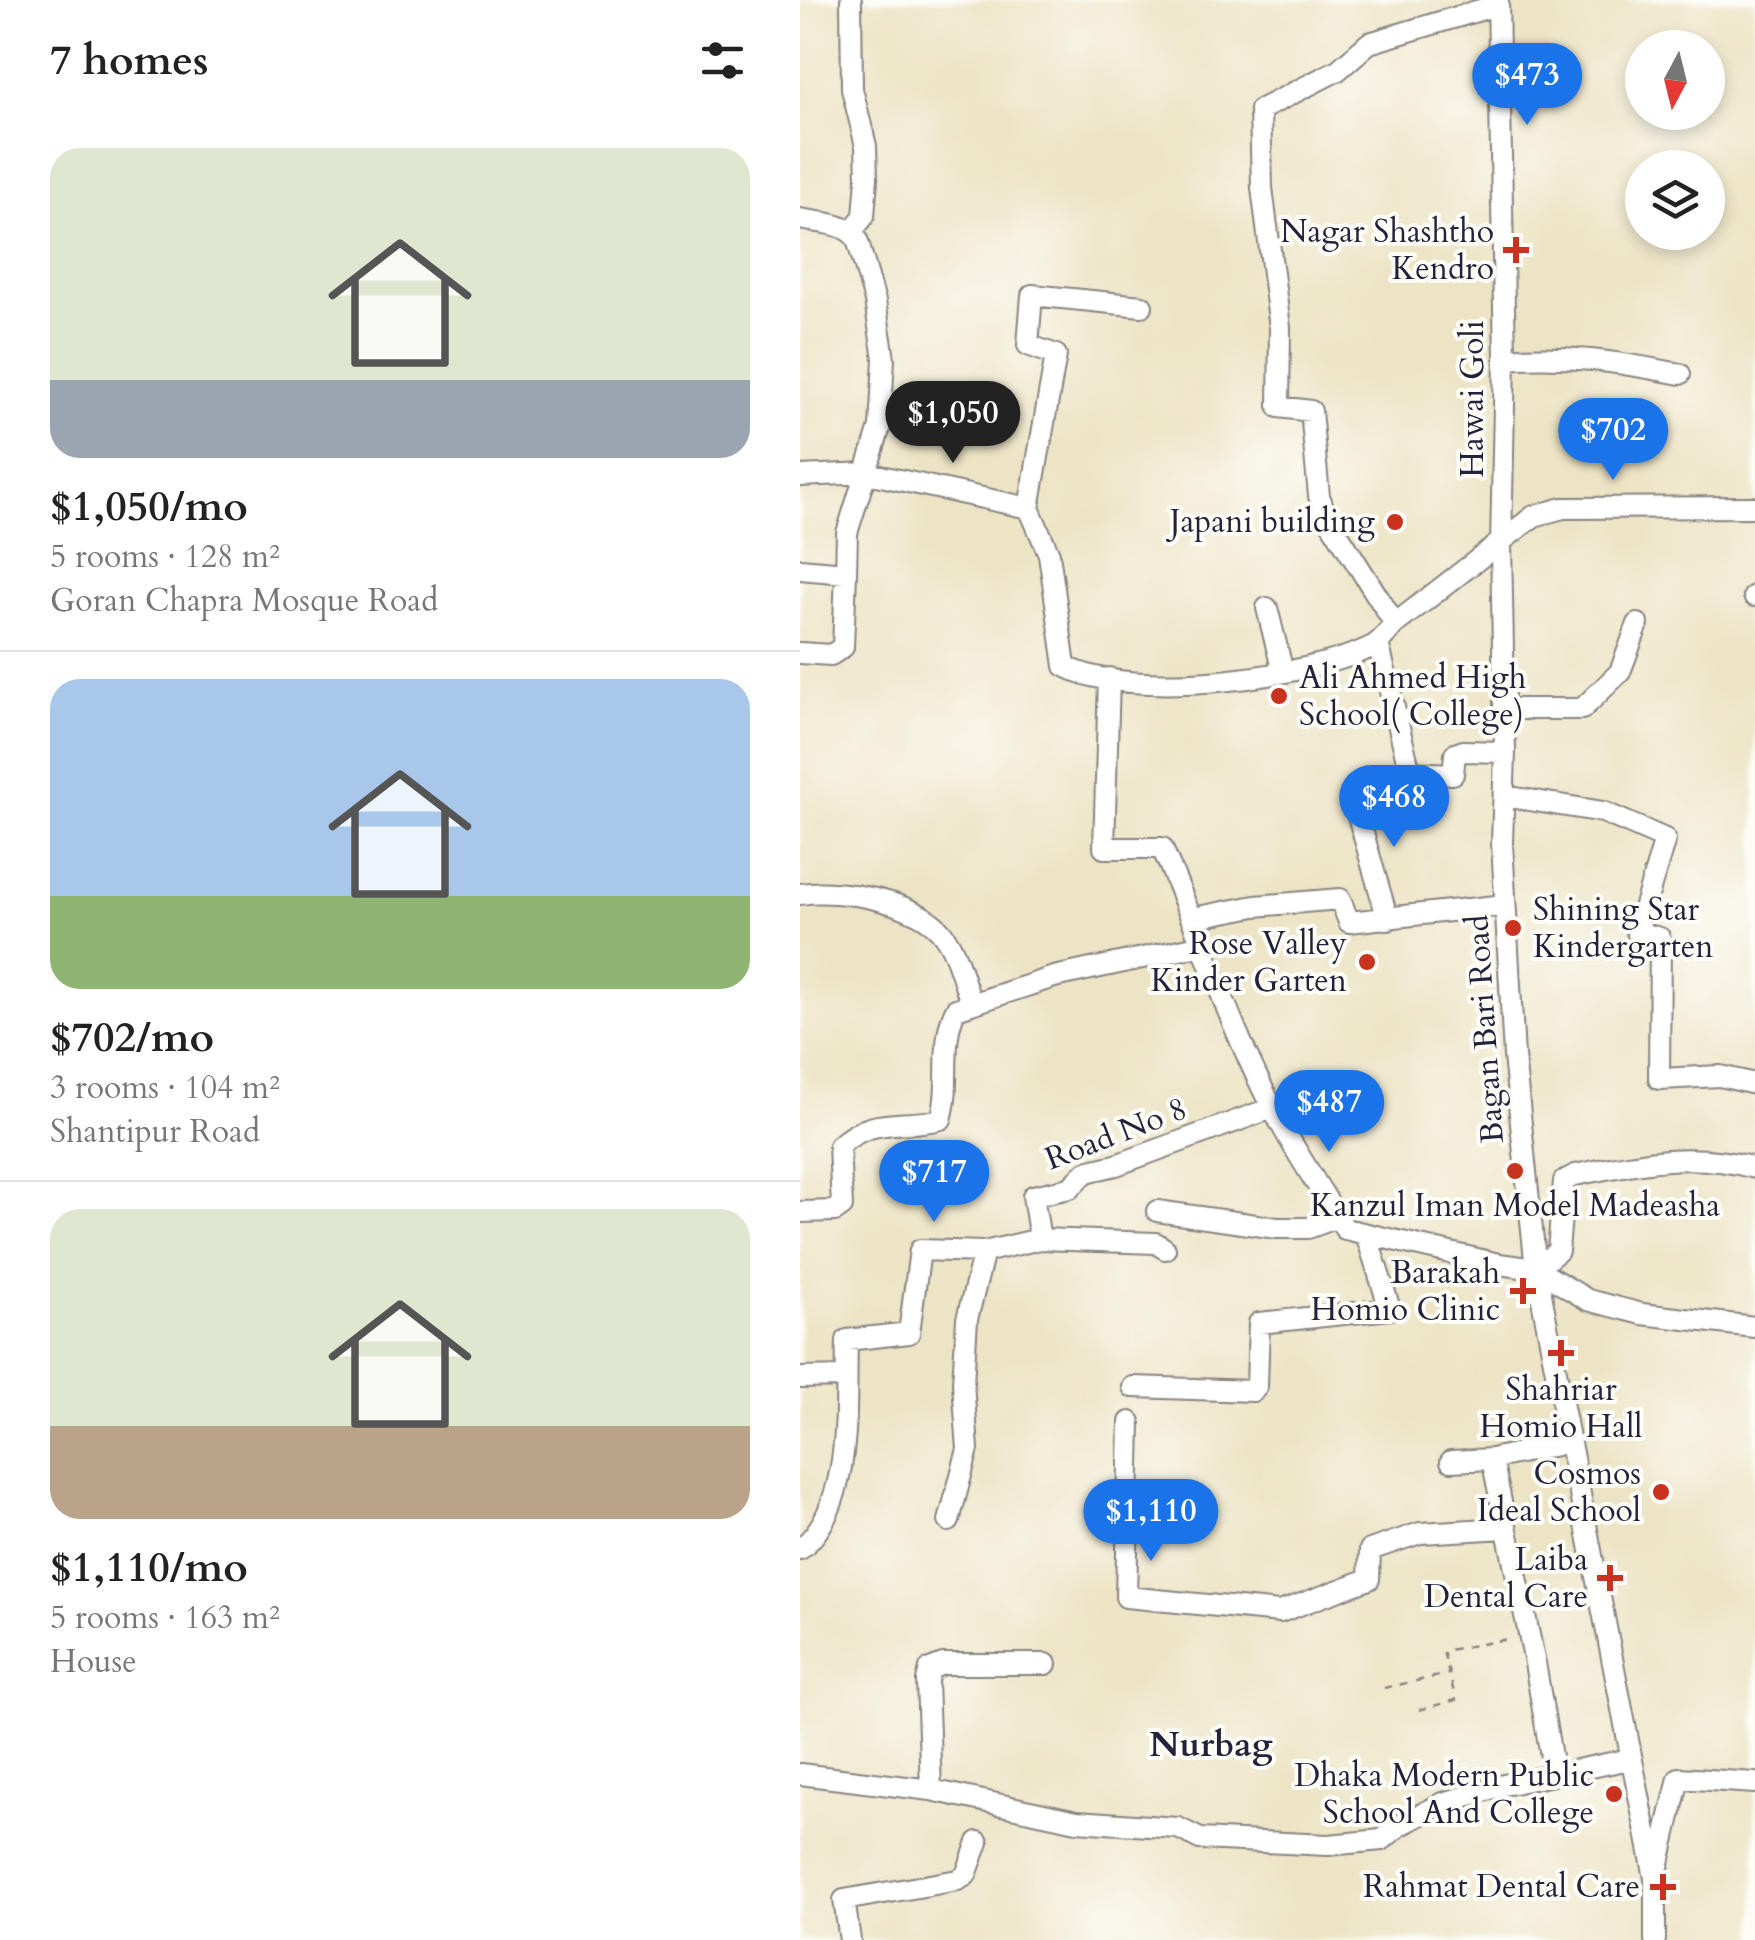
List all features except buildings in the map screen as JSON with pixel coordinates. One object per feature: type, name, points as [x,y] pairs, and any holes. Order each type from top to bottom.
[{"type":"street","points":[[851,0],[852,89],[866,146],[864,216],[852,231]]},
{"type":"street","points":[[1395,624],[1326,515],[1319,496],[1311,411],[1278,407],[1280,328],[1262,188],[1260,110],[1338,70],[1369,43],[1498,2]]},
{"type":"street","name":"Hawai Goli","points":[[1498,2],[1505,359],[1501,544]]},
{"type":"street","points":[[800,219],[852,231]]},
{"type":"street","points":[[800,653],[830,655],[843,647],[848,533],[880,427],[884,359],[875,300],[852,231]]},
{"type":"street","points":[[1142,306],[1032,295],[1028,345],[1056,355],[1029,508],[1049,554],[1065,666],[1078,674],[1189,684],[1284,672],[1378,643],[1395,624],[1534,516],[1562,508],[1755,507]]},
{"type":"street","points":[[1505,359],[1545,356],[1610,360],[1680,374]]},
{"type":"street","points":[[800,476],[867,473],[1029,508]]},
{"type":"street","name":"Bagan Bari Road","points":[[1501,544],[1505,752],[1502,843],[1514,1056],[1536,1269],[1655,1878]]},
{"type":"street","points":[[800,569],[846,573]]},
{"type":"street","points":[[1266,608],[1284,672]]},
{"type":"street","points":[[1504,710],[1582,708],[1620,672],[1638,624]]},
{"type":"street","points":[[1378,643],[1410,772],[1453,774],[1455,754],[1462,750],[1505,752]]},
{"type":"street","points":[[1109,678],[1104,848],[1162,848],[1193,918],[1223,1003],[1272,1108],[1345,1229],[1536,1269],[1588,1300],[1642,1314],[1755,1328]]},
{"type":"street","points":[[1352,795],[1388,920]]},
{"type":"street","points":[[1504,796],[1603,812],[1665,840],[1638,932],[1660,938],[1659,1078],[1720,1076],[1755,1084]]},
{"type":"street","points":[[800,894],[825,890],[877,900],[920,915],[943,933],[971,1002]]},
{"type":"street","points":[[1193,918],[1254,906],[1340,898],[1349,922],[1506,905]]},
{"type":"street","points":[[800,1212],[836,1211],[842,1206],[839,1146],[848,1139],[871,1125],[941,1119],[956,1009],[1054,977],[1203,946]]},
{"type":"street","name":"Road No 8","points":[[1040,1239],[1033,1196],[1070,1188],[1086,1172],[1116,1165],[1272,1108]]},
{"type":"street","points":[[1536,1269],[1558,1252],[1564,1182],[1576,1175],[1662,1158],[1719,1158],[1755,1168]]},
{"type":"street","points":[[1157,1211],[1277,1228],[1308,1228],[1338,1217]]},
{"type":"street","points":[[1133,1386],[1253,1392],[1257,1386],[1259,1323],[1390,1309],[1366,1234]]},
{"type":"street","points":[[800,1549],[836,1498],[842,1464],[847,1340],[910,1333],[920,1250],[984,1252],[1040,1239],[1156,1243],[1165,1249]]},
{"type":"street","points":[[949,1521],[968,1450],[963,1383],[968,1319],[984,1252]]},
{"type":"street","points":[[800,1378],[846,1377]]},
{"type":"street","points":[[1130,1422],[1126,1597],[1280,1612],[1369,1579],[1370,1550],[1420,1533],[1506,1528]]},
{"type":"street","points":[[1451,1462],[1492,1459],[1570,1442]]},
{"type":"street","points":[[1492,1459],[1554,1774]]},
{"type":"street","points":[[931,1790],[927,1681],[930,1669],[943,1664],[1046,1664]]},
{"type":"street","points":[[800,1774],[931,1790],[1077,1821],[1178,1828],[1200,1839],[1328,1845],[1382,1840],[1443,1803],[1630,1759]]},
{"type":"street","points":[[1655,1940],[1655,1878],[1679,1778],[1755,1783]]},
{"type":"street","points":[[850,1940],[844,1900],[958,1880],[966,1875],[978,1842]]},
{"type":"path","points":[[1419,1710],[1456,1700],[1444,1652],[1529,1635]]},
{"type":"path","points":[[1384,1688],[1449,1674]]},
{"type":"place","name":"Nagar Shashtho Kendro","points":[[1516,250]]},
{"type":"place","name":"Japani building","points":[[1395,522]]},
{"type":"place","name":"Ali Ahmed High School( College)","points":[[1279,696]]},
{"type":"place","name":"Shining Star Kindergarten","points":[[1513,928]]},
{"type":"place","name":"Rose Valley Kinder Garten","points":[[1367,962]]},
{"type":"place","name":"Kanzul Iman Model Madeasha","points":[[1515,1171]]},
{"type":"place","name":"Barakah Homio Clinic","points":[[1523,1291]]},
{"type":"place","name":"Shahriar Homio Hall","points":[[1561,1353]]},
{"type":"place","name":"Cosmos Ideal School","points":[[1661,1492]]},
{"type":"place","name":"Laiba Dental Care","points":[[1610,1578]]},
{"type":"place","name":"Dhaka Modern Public School And College","points":[[1614,1794]]},
{"type":"place","name":"Rahmat Dental Care","points":[[1663,1887]]},
{"type":"district","name":"Nurbag","points":[[1211,1745]]}]
